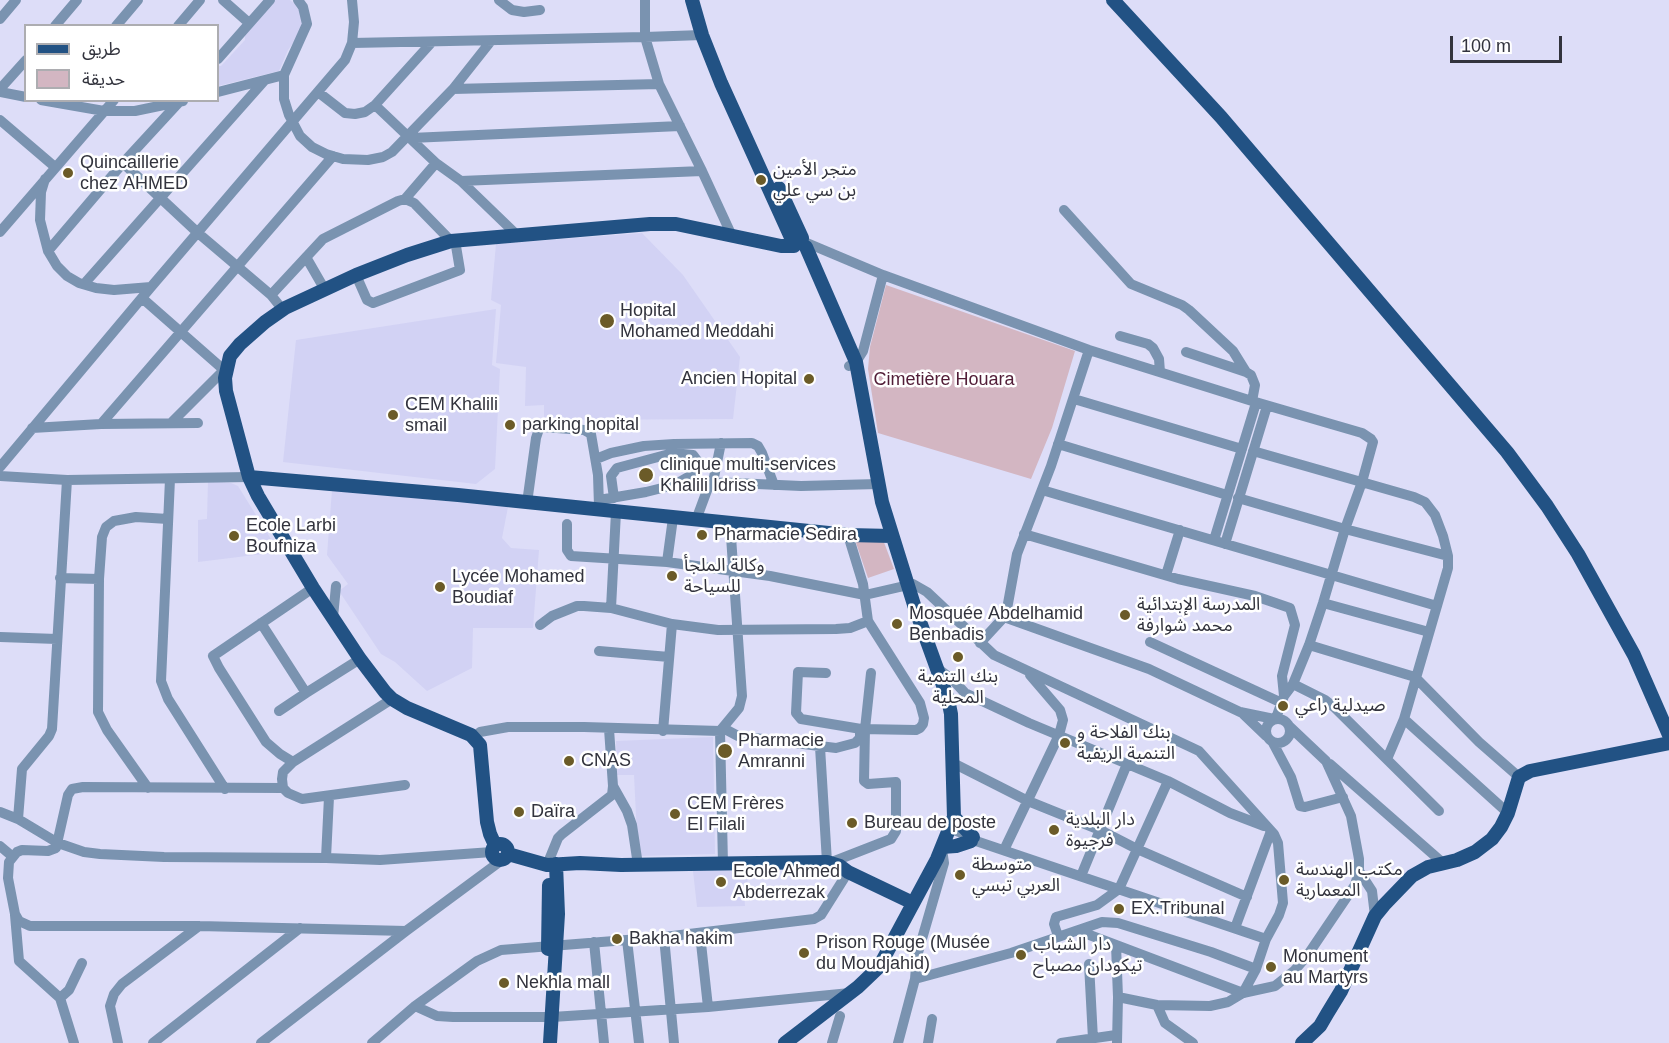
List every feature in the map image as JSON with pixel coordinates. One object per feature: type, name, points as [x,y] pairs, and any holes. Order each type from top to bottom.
[{"type":"main road","points":[[692,0],[721,83],[800,244]]},
{"type":"main road","points":[[700,0],[708,33],[727,79],[853,364],[878,484],[892,536],[948,699],[951,714],[953,763],[947,836],[879,967],[850,993],[785,1043]]},
{"type":"main road","points":[[1113,0],[1221,117],[1507,452],[1547,506],[1583,564],[1634,655],[1669,735]]},
{"type":"main road","points":[[800,244],[781,246],[676,224],[650,224],[453,240],[356,275],[283,310],[265,322],[230,356],[225,369],[226,391],[249,477],[258,496],[313,588],[360,659],[392,699],[407,708],[474,737],[482,749],[487,822],[499,853],[551,864],[830,862],[913,903]]},
{"type":"main road","points":[[249,477],[527,503],[615,505],[673,518],[849,535],[892,536]]},
{"type":"main road","points":[[1302,1043],[1320,1026],[1332,1007],[1375,916],[1412,876],[1428,867],[1457,860],[1475,852],[1492,839],[1508,813],[1519,777],[1530,771],[1669,742]]},
{"type":"main road","points":[[947,836],[956,846],[974,840]]},
{"type":"main road","points":[[947,836],[974,840]]},
{"type":"main road","points":[[550,1043],[552,946],[558,914],[551,864]]},
{"type":"main road","points":[[542,1043],[549,1017]]},
{"type":"street","points":[[0,19],[15,0]]},
{"type":"street","points":[[57,24],[77,0]]},
{"type":"street","points":[[118,24],[138,0]]},
{"type":"street","points":[[180,24],[200,0]]},
{"type":"street","points":[[223,0],[249,23]]},
{"type":"street","points":[[219,58],[270,0]]},
{"type":"street","points":[[298,0],[303,7],[307,24],[284,75],[284,99],[300,136],[312,147],[333,156],[356,160],[383,157],[392,152],[410,137],[453,89],[491,41]]},
{"type":"street","points":[[0,467],[345,60],[352,43],[354,22],[352,0]]},
{"type":"street","points":[[499,0],[512,10],[524,12],[540,10]]},
{"type":"street","points":[[645,0],[645,38],[659,84],[732,236]]},
{"type":"street","points":[[352,43],[645,38],[702,34]]},
{"type":"street","points":[[318,92],[345,113],[365,112],[375,105],[432,42]]},
{"type":"street","points":[[24,62],[0,91],[24,97]]},
{"type":"street","points":[[219,92],[284,75]]},
{"type":"street","points":[[84,284],[265,80]]},
{"type":"street","points":[[453,89],[659,84]]},
{"type":"street","points":[[53,102],[104,111],[135,111],[177,102]]},
{"type":"street","points":[[0,232],[112,102]]},
{"type":"street","points":[[48,251],[123,163],[181,102]]},
{"type":"street","points":[[375,105],[518,236]]},
{"type":"street","points":[[0,120],[55,167]]},
{"type":"street","points":[[410,137],[680,126]]},
{"type":"street","points":[[101,424],[333,156]]},
{"type":"street","points":[[123,163],[198,233],[271,295],[283,310]]},
{"type":"street","points":[[271,295],[323,239],[333,232],[405,199],[436,163]]},
{"type":"street","points":[[460,181],[702,171]]},
{"type":"street","points":[[45,179],[40,220],[48,251],[57,266],[67,276],[96,288],[114,290],[151,287]]},
{"type":"street","points":[[356,275],[367,300],[373,303],[460,270],[453,240],[414,203],[405,199]]},
{"type":"street","points":[[1064,210],[1131,284],[1190,310],[1233,351],[1255,382],[1258,403],[1238,498],[1225,544]]},
{"type":"street","points":[[800,244],[1089,350],[1370,437],[1372,442],[1362,483],[1345,529],[1309,645],[1293,684],[1275,718],[1266,726],[1291,777],[1300,806],[1305,807],[1343,797]]},
{"type":"street","points":[[306,256],[325,291]]},
{"type":"street","points":[[853,364],[863,351],[884,275]]},
{"type":"street","points":[[142,298],[225,369],[171,423]]},
{"type":"street","points":[[1120,336],[1148,344],[1153,348],[1159,359],[1160,372]]},
{"type":"street","points":[[980,643],[1004,617],[1017,554],[1042,490],[1089,350]]},
{"type":"street","points":[[1186,352],[1246,372]]},
{"type":"street","points":[[1074,399],[1425,502],[1435,515],[1443,536],[1448,556],[1448,568],[1404,719],[1387,759]]},
{"type":"street","points":[[32,428],[101,424],[198,423]]},
{"type":"street","points":[[527,503],[536,438],[541,428],[587,431],[591,434],[596,459],[599,505]]},
{"type":"street","points":[[596,459],[611,453],[644,446],[752,443],[758,446],[774,485]]},
{"type":"street","points":[[696,520],[709,485],[713,482],[721,444]]},
{"type":"street","points":[[1058,444],[1227,495]]},
{"type":"street","points":[[1214,540],[1227,495],[1247,450]]},
{"type":"street","points":[[611,609],[615,505],[611,476],[616,468],[673,453],[693,455],[699,463],[695,473],[674,485],[646,492],[615,505]]},
{"type":"street","points":[[0,476],[67,480],[249,477]]},
{"type":"street","points":[[170,478],[161,681],[168,699],[225,789]]},
{"type":"street","points":[[18,819],[22,769],[52,729],[67,480]]},
{"type":"street","points":[[713,482],[836,486],[878,484]]},
{"type":"street","points":[[1042,490],[1437,606]]},
{"type":"street","points":[[1238,498],[1448,556]]},
{"type":"street","points":[[148,788],[107,730],[98,712],[99,579],[102,537],[109,524],[121,519],[136,517],[168,519]]},
{"type":"street","points":[[667,562],[673,518]]},
{"type":"street","points":[[723,864],[722,730],[741,702],[730,522]]},
{"type":"street","points":[[567,524],[567,550],[571,556],[667,562],[770,576],[865,595],[913,584],[927,592],[994,655],[1176,738],[1199,751],[1269,829],[1278,843],[1281,856],[1283,903],[1280,915],[1266,939],[1256,969],[1243,993],[1238,997],[1218,1005],[1188,1007],[1157,1005],[1118,997]]},
{"type":"street","points":[[1166,575],[1180,530]]},
{"type":"street","points":[[1024,534],[1166,575],[1245,593],[1290,608],[1296,625],[1282,676],[1283,700]]},
{"type":"street","points":[[826,673],[798,672],[796,709],[797,716],[801,719],[863,729],[916,730],[920,728],[924,718],[920,703],[868,621],[865,595],[849,535]]},
{"type":"street","points":[[60,578],[99,579]]},
{"type":"street","points":[[333,617],[336,586]]},
{"type":"street","points":[[293,762],[266,742],[214,660],[215,653],[313,588]]},
{"type":"street","points":[[1323,603],[1429,632]]},
{"type":"street","points":[[540,625],[552,616],[578,606],[611,609],[672,624],[718,630],[836,629],[868,621]]},
{"type":"street","points":[[1004,617],[1149,669],[1240,712],[1274,740],[1304,739]]},
{"type":"street","points":[[261,623],[306,693]]},
{"type":"street","points":[[663,731],[672,624]]},
{"type":"street","points":[[0,638],[57,639]]},
{"type":"street","points":[[1150,642],[1283,700]]},
{"type":"street","points":[[1309,645],[1415,677],[1479,742],[1519,777]]},
{"type":"street","points":[[599,651],[669,657]]},
{"type":"street","points":[[279,711],[360,659]]},
{"type":"street","points":[[937,668],[965,693],[1029,723],[1168,781],[1230,813],[1269,829]]},
{"type":"street","points":[[1004,850],[1059,735],[1062,716],[1028,672]]},
{"type":"street","points":[[820,747],[830,862],[891,839],[897,831],[896,782],[868,784],[864,781],[863,729],[871,673]]},
{"type":"street","points":[[1293,684],[1325,700],[1439,811]]},
{"type":"street","points":[[948,699],[965,693]]},
{"type":"street","points":[[392,699],[293,762],[283,772],[284,788],[292,797],[302,799],[405,785]]},
{"type":"street","points":[[1240,712],[1283,719],[1326,761],[1443,863]]},
{"type":"street","points":[[1404,719],[1508,813]]},
{"type":"street","points":[[1274,740],[1290,733],[1289,726]]},
{"type":"street","points":[[474,737],[480,732],[508,727],[663,731],[722,730],[738,736],[836,748],[855,743],[860,738],[863,729]]},
{"type":"street","points":[[609,729],[614,786],[632,825],[638,865]]},
{"type":"street","points":[[1078,931],[1243,993],[1275,986],[1307,956],[1355,885],[1359,871],[1356,837],[1351,816],[1326,761]]},
{"type":"street","points":[[953,763],[1028,801],[1100,830],[1137,849],[1247,897]]},
{"type":"street","points":[[1081,876],[1127,764]]},
{"type":"street","points":[[1058,936],[1054,924],[1056,917],[1097,905],[1119,889],[1168,781]]},
{"type":"street","points":[[551,864],[554,849],[562,834],[610,797],[614,786]]},
{"type":"street","points":[[74,1043],[60,998],[20,964],[17,957],[15,914],[8,878],[9,862],[13,857],[22,850],[48,851],[56,848],[65,805],[72,789],[83,787],[284,788]]},
{"type":"street","points":[[326,858],[329,796]]},
{"type":"street","points":[[0,812],[18,819],[58,843],[84,852],[110,855],[380,860],[499,853]]},
{"type":"street","points":[[1235,928],[1269,829]]},
{"type":"street","points":[[898,1043],[915,979],[917,956],[945,863],[947,836]]},
{"type":"street","points":[[974,840],[1266,939]]},
{"type":"street","points":[[0,846],[13,857]]},
{"type":"street","points":[[261,1043],[406,931],[499,853]]},
{"type":"street","points":[[1359,871],[1372,891],[1375,916]]},
{"type":"street","points":[[372,1043],[415,1006],[486,956],[513,948],[700,934],[814,919],[821,915],[848,872]]},
{"type":"street","points":[[15,914],[19,921],[30,926],[199,926],[406,931]]},
{"type":"street","points":[[915,979],[1011,953],[1102,922],[1118,923],[1211,952],[1256,969]]},
{"type":"street","points":[[118,1043],[110,1006],[114,994],[122,984],[199,926]]},
{"type":"street","points":[[153,1043],[300,928]]},
{"type":"street","points":[[700,934],[708,1007]]},
{"type":"street","points":[[663,937],[674,1043]]},
{"type":"street","points":[[627,940],[639,1043]]},
{"type":"street","points":[[594,942],[604,1043]]},
{"type":"street","points":[[1061,1043],[1117,1039],[1116,945]]},
{"type":"street","points":[[60,998],[69,990],[82,963]]},
{"type":"street","points":[[1089,964],[1093,1039]]},
{"type":"street","points":[[415,1006],[437,1016],[549,1017],[672,1010],[850,993]]},
{"type":"street","points":[[1157,1005],[1165,1023],[1193,1043]]},
{"type":"street","points":[[832,1043],[840,1016]]},
{"type":"street","points":[[928,1043],[932,1018]]},
{"type":"shaded area","points":[[274,0],[290,0],[297,6],[303,20],[299,35],[288,50],[279,71],[219,86],[219,66],[245,40],[245,34]]},
{"type":"shaded area","name":"Hopital Mohamed Meddahi","points":[[642,233],[683,275],[740,357],[733,419],[544,420],[544,405],[525,406],[526,367],[496,363],[501,305],[491,300],[496,244]]},
{"type":"shaded area","name":"CEM Khalili smail","points":[[496,309],[492,365],[500,369],[495,469],[476,484],[283,462],[296,340]]},
{"type":"shaded area","name":"Ecole Larbi Boufniza","points":[[208,481],[231,483],[238,486],[279,552],[198,562],[198,520],[207,519]]},
{"type":"shaded area","name":"Lycée Mohamed Boudiaf","points":[[332,490],[508,507],[502,538],[511,548],[539,550],[533,628],[473,628],[472,668],[427,691],[395,662],[381,654],[339,591],[348,584],[327,555]]},
{"type":"shaded area","name":"CEM Frères El Filali","points":[[713,737],[715,854],[638,856],[634,775],[617,775],[616,741]]},
{"type":"shaded area","name":"Ecole Ahmed Abderrezak","points":[[747,870],[748,893],[744,893],[745,906],[697,907],[693,871]]},
{"type":"green space","name":"Cimetière Houara","points":[[886,285],[1075,351],[1052,428],[1031,479],[878,433],[868,369],[870,347]]},
{"type":"green space","points":[[854,537],[882,537],[894,569],[868,578]]},
{"type":"place","name":"Quincaillerie chez AHMED","points":[[68,173]]},
{"type":"place","name":"متجر الأمين بن سي علي","points":[[761,180]]},
{"type":"place","name":"Hopital Mohamed Meddahi","points":[[607,321]]},
{"type":"place","name":"Ancien Hopital","points":[[809,379]]},
{"type":"place","name":"CEM Khalili smail","points":[[393,415]]},
{"type":"place","name":"parking hopital","points":[[510,425]]},
{"type":"place","name":"clinique multi-services Khalili Idriss","points":[[646,475]]},
{"type":"place","name":"Pharmacie Sedira","points":[[702,535]]},
{"type":"place","name":"Ecole Larbi Boufniza","points":[[234,536]]},
{"type":"place","name":"وكالة الملجأ للسياحة","points":[[672,576]]},
{"type":"place","name":"Lycée Mohamed Boudiaf","points":[[440,587]]},
{"type":"place","name":"المدرسة الإبتدائية محمد شوارفة","points":[[1125,615]]},
{"type":"place","name":"Mosquée Abdelhamid Benbadis","points":[[897,624]]},
{"type":"place","name":"بنك التنمية المحلية","points":[[958,657]]},
{"type":"place","name":"صيدلية راعي","points":[[1283,706]]},
{"type":"place","name":"بنك الفلاحة و التنمية الريفية","points":[[1065,743]]},
{"type":"place","name":"Pharmacie Amranni","points":[[725,751]]},
{"type":"place","name":"CNAS","points":[[569,761]]},
{"type":"place","name":"Daïra","points":[[519,812]]},
{"type":"place","name":"CEM Frères El Filali","points":[[675,814]]},
{"type":"place","name":"Bureau de poste","points":[[852,823]]},
{"type":"place","name":"دار البلدية فرجيوة","points":[[1054,830]]},
{"type":"place","name":"متوسطة العربي تبسي","points":[[960,875]]},
{"type":"place","name":"مكتب الهندسة المعمارية","points":[[1284,880]]},
{"type":"place","name":"Ecole Ahmed Abderrezak","points":[[721,882]]},
{"type":"place","name":"EX.Tribunal","points":[[1119,909]]},
{"type":"place","name":"Bakha hakim","points":[[617,939]]},
{"type":"place","name":"Prison Rouge (Musée du Moudjahid)","points":[[804,953]]},
{"type":"place","name":"دار الشباب تيكودان مصباح","points":[[1021,955]]},
{"type":"place","name":"Monument au Martyrs","points":[[1271,967]]},
{"type":"place","name":"Nekhla mall","points":[[504,983]]}]
